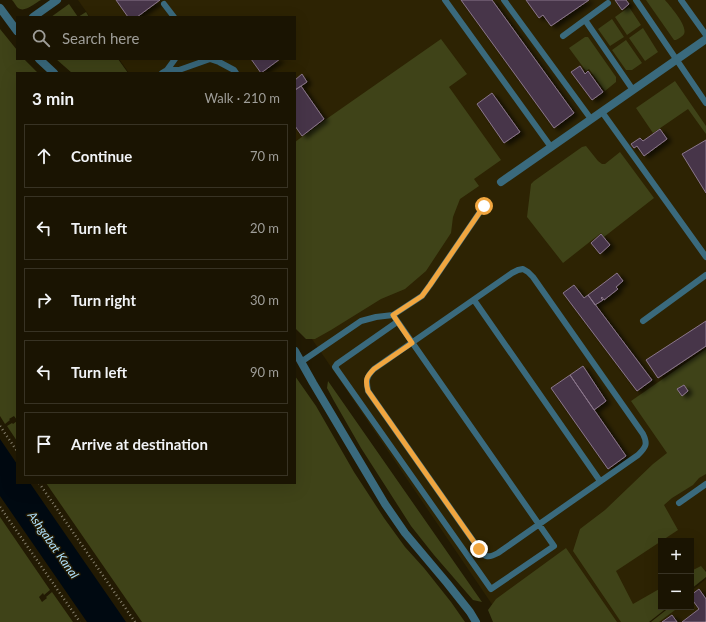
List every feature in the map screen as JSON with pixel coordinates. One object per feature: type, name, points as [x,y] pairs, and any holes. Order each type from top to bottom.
[{"type":"street","points":[[33,16],[57,0]]},
{"type":"street","points":[[0,8],[16,29]]},
{"type":"street","points":[[501,182],[706,39]]},
{"type":"street","points":[[40,60],[53,72]]},
{"type":"street","points":[[296,353],[384,504],[405,533],[447,582],[476,622]]},
{"type":"lane","points":[[445,0],[551,147]]},
{"type":"lane","points":[[504,0],[591,119]]},
{"type":"lane","points":[[636,0],[676,60],[704,95],[706,103]]},
{"type":"lane","points":[[681,0],[706,35]]},
{"type":"lane","points":[[164,4],[173,16]]},
{"type":"lane","points":[[563,36],[608,4]]},
{"type":"lane","points":[[584,20],[633,90]]},
{"type":"lane","points":[[164,71],[174,60]]},
{"type":"lane","points":[[164,71],[180,70],[200,60]]},
{"type":"lane","points":[[213,60],[235,72]]},
{"type":"lane","points":[[602,112],[706,257]]},
{"type":"lane","points":[[301,362],[361,321],[393,315],[422,296],[484,206]]},
{"type":"lane","points":[[523,269],[533,277],[582,346],[643,434],[646,440],[646,445],[643,451],[492,556],[482,554],[368,391],[367,380],[369,374],[412,343],[512,273],[523,269]]},
{"type":"lane","points":[[643,321],[706,275]]},
{"type":"lane","points":[[474,300],[600,481]]},
{"type":"lane","points":[[393,315],[554,546],[491,589],[335,367],[336,364],[397,322]]},
{"type":"lane","points":[[679,502],[706,484]]},
{"type":"path","points":[[0,426],[16,450]]},
{"type":"path","points":[[40,484],[135,622]]},
{"type":"path","points":[[0,507],[80,622]]},
{"type":"shaded area","points":[[78,0],[706,0],[706,570],[694,579],[694,538],[658,538],[658,603],[631,622],[504,622],[296,315],[296,72],[128,72],[120,60],[296,60],[296,16],[89,16]]},
{"type":"shaded area","points":[[706,579],[706,622],[651,622],[666,610],[694,610],[694,589]]},
{"type":"green space","points":[[12,0],[41,0],[30,7],[21,9],[18,8]]},
{"type":"green space","points":[[646,0],[665,0],[681,21],[685,30],[684,34],[677,40],[674,40]]},
{"type":"green space","points":[[69,4],[77,16],[52,16]]},
{"type":"green space","points":[[629,7],[641,25],[627,35],[615,17]]},
{"type":"green space","points":[[86,12],[88,16],[80,16]]},
{"type":"green space","points":[[612,19],[624,37],[610,46],[598,29]]},
{"type":"green space","points":[[643,28],[658,52],[645,61],[629,38]]},
{"type":"green space","points":[[0,29],[16,49],[16,60],[25,60],[37,72],[16,72],[16,419],[14,416],[5,424],[0,416]]},
{"type":"green space","points":[[585,37],[588,37],[616,77],[616,82],[605,91],[589,69],[586,71],[569,48]]},
{"type":"green space","points":[[441,39],[467,74],[449,87],[501,160],[474,179],[479,186],[460,199],[453,217],[451,233],[426,271],[405,289],[381,299],[315,339],[306,339],[296,329],[296,141]]},
{"type":"green space","points":[[626,40],[642,63],[632,70],[626,70],[612,50]]},
{"type":"green space","points":[[57,60],[119,60],[127,72],[71,72]]},
{"type":"green space","points":[[675,81],[706,126],[706,134],[688,109],[653,133],[636,108]]},
{"type":"green space","points":[[586,146],[602,164],[605,164],[620,152],[654,198],[604,237],[601,233],[563,263],[527,217],[531,184],[582,147]]},
{"type":"green space","points":[[706,349],[706,474],[664,505],[678,530],[666,538],[658,538],[658,543],[616,571],[633,604],[658,590],[658,610],[664,610],[649,622],[621,622],[573,551],[580,529],[605,510],[653,464],[667,453],[631,401]]},
{"type":"green space","points":[[296,377],[316,406],[354,472],[384,518],[405,547],[424,568],[465,622],[142,622],[47,484],[296,484]]},
{"type":"green space","points":[[328,381],[482,602],[473,600],[411,526],[361,448],[334,401],[327,388]]},
{"type":"green space","points":[[16,422],[16,440],[7,426],[12,423],[13,424]]},
{"type":"green space","points":[[0,517],[50,590],[44,595],[43,593],[39,597],[42,602],[52,592],[73,622],[0,622]]},
{"type":"green space","points":[[566,548],[617,622],[493,622],[488,610],[496,599]]},
{"type":"green space","points":[[701,566],[706,572],[706,577],[694,587],[694,574],[694,570]]},
{"type":"green space","points":[[666,610],[675,610],[659,622],[651,622]]},
{"type":"water","name":"Ashgabat Kanal","points":[[0,439],[16,463],[16,484],[31,484],[126,622],[87,622],[0,496]]},
{"type":"building","points":[[116,0],[160,0],[138,16],[127,16]]},
{"type":"building","points":[[461,0],[492,0],[574,113],[554,128]]},
{"type":"building","points":[[526,0],[589,0],[551,26],[543,15],[539,18]]},
{"type":"building","points":[[615,0],[626,0],[629,4],[622,10]]},
{"type":"building","points":[[252,60],[279,60],[262,72],[260,72]]},
{"type":"building","points":[[580,66],[585,74],[588,71],[603,92],[592,100],[571,72]]},
{"type":"building","points":[[302,74],[307,82],[296,89],[296,79]]},
{"type":"building","points":[[301,86],[324,119],[302,136],[296,127],[296,89]]},
{"type":"building","points":[[492,93],[520,132],[504,143],[477,104]]},
{"type":"building","points":[[660,129],[667,139],[644,156],[637,146],[634,148],[631,144],[640,138],[643,141]]},
{"type":"building","points":[[706,140],[706,193],[682,154]]},
{"type":"building","points":[[601,234],[610,245],[600,254],[591,243]]},
{"type":"building","points":[[617,273],[623,281],[616,287],[618,289],[604,300],[602,297],[601,298],[603,300],[595,305],[588,295]]},
{"type":"building","points":[[574,285],[584,298],[588,295],[652,380],[637,391],[563,293]]},
{"type":"building","points":[[706,321],[706,346],[658,378],[646,360]]},
{"type":"building","points":[[583,366],[606,401],[594,410],[570,375]]},
{"type":"building","points":[[570,375],[626,456],[608,469],[551,388]]},
{"type":"building","points":[[684,385],[688,391],[682,396],[677,389]]},
{"type":"building","points":[[699,589],[706,599],[706,621],[682,622],[699,609],[694,602],[694,593]]},
{"type":"building","points":[[672,615],[677,622],[662,622]]},
{"type":"route","points":[[479,549],[368,391],[367,380],[369,374],[374,369],[412,343],[393,315],[422,296],[484,206]]}]
